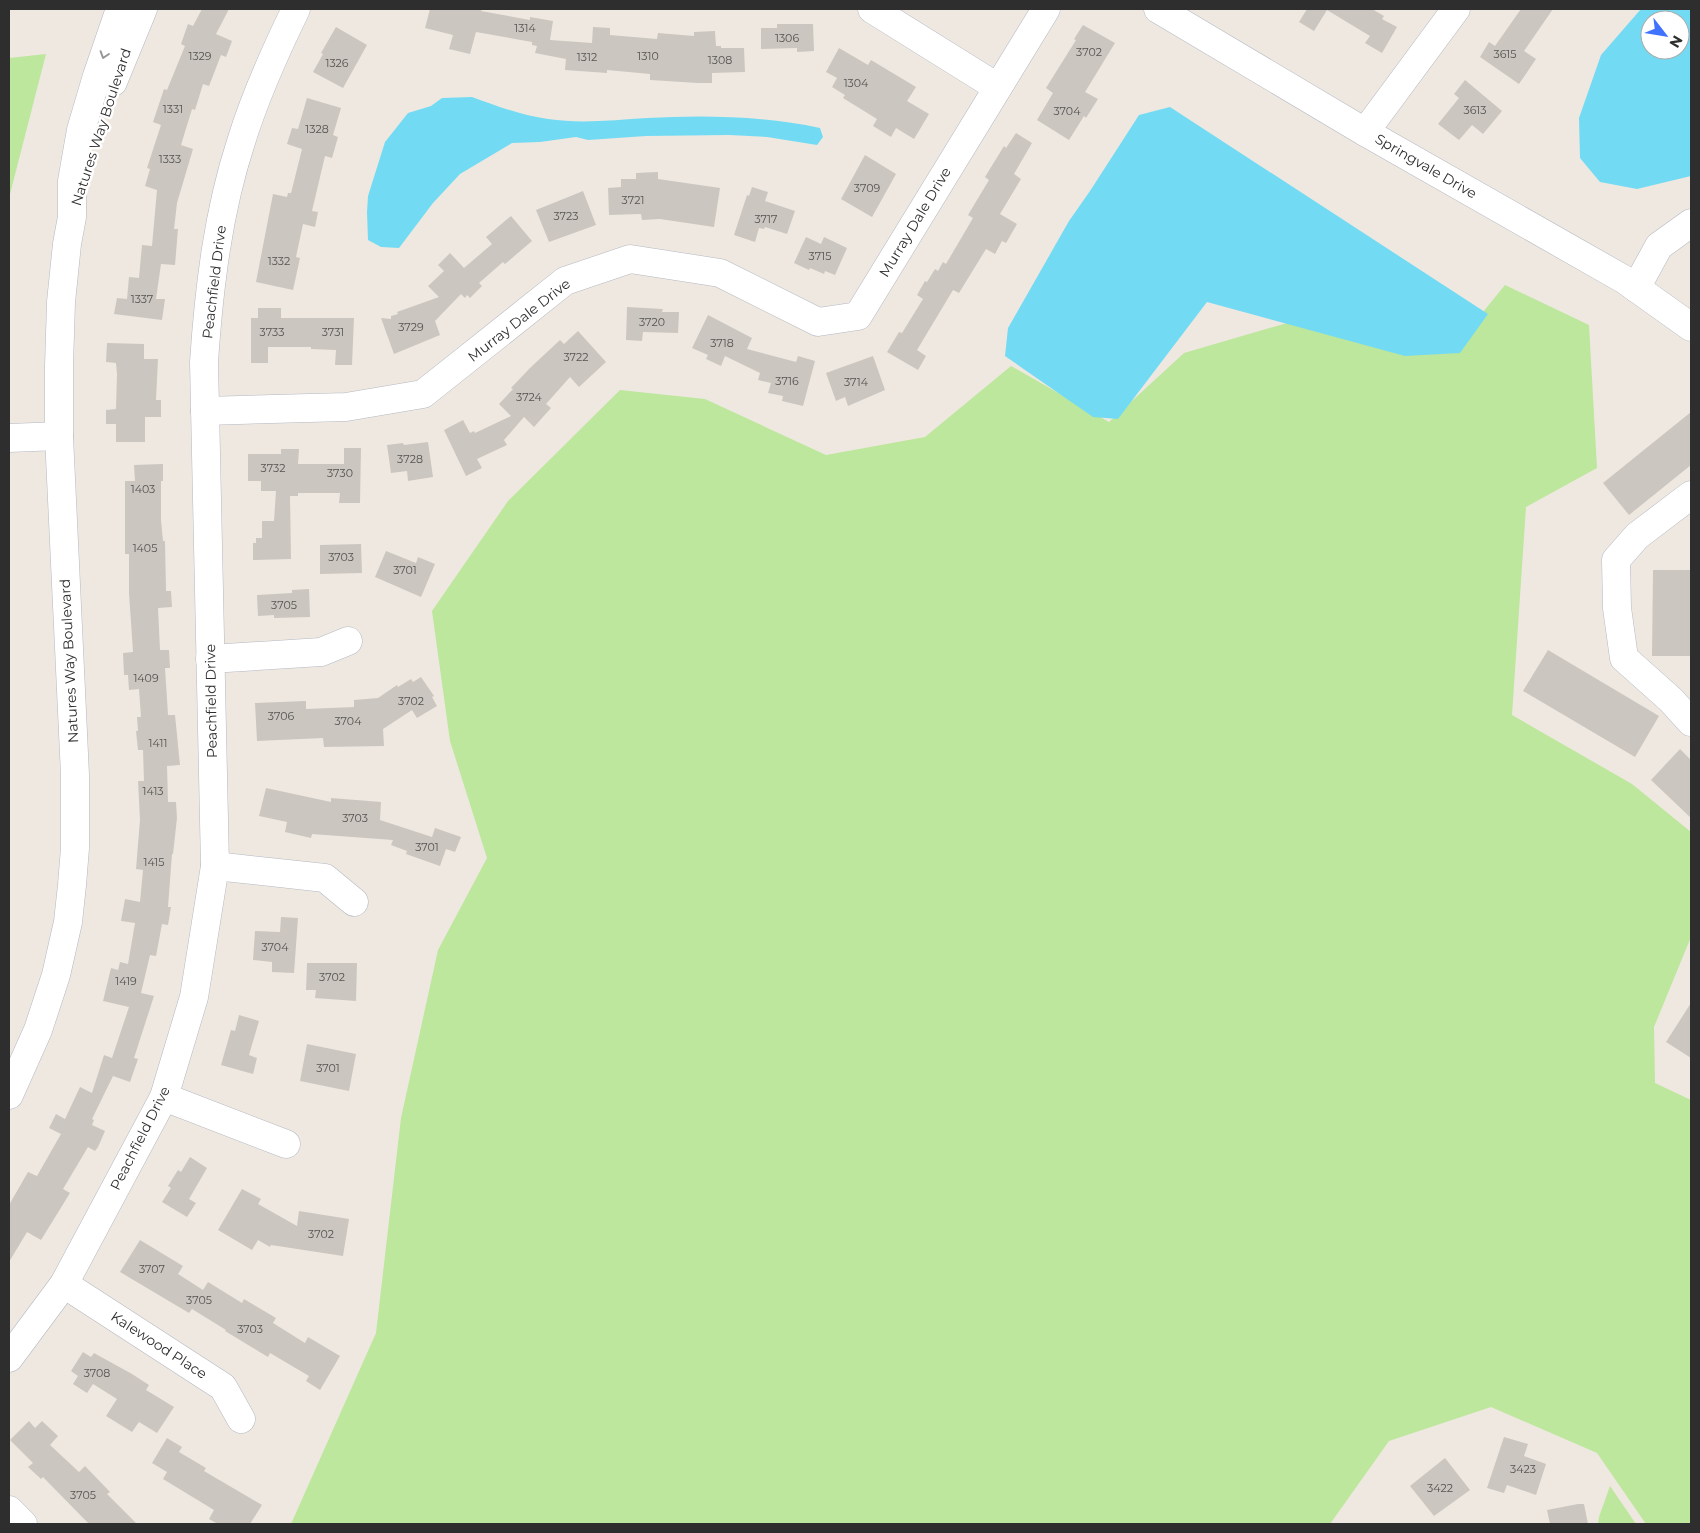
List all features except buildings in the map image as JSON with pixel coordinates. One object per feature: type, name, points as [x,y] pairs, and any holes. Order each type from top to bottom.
[{"type":"street","name":"Natures Way Boulevard","points":[[9,1095],[38,1030],[56,975],[68,922],[74,866],[74,775],[59,436],[61,302],[72,217],[72,181],[81,130],[120,9]]},
{"type":"street","name":"Natures Way Boulevard","points":[[72,217],[86,183],[97,133],[115,77],[143,9]]},
{"type":"street","name":"Peachfield Drive","points":[[9,1358],[64,1284],[164,1097],[194,997],[215,866],[204,362],[208,305],[223,211],[241,142],[274,54],[296,9]]},
{"type":"street","points":[[872,9],[997,86]]},
{"type":"street","name":"Murray Dale Drive","points":[[205,411],[346,407],[423,394],[565,281],[630,260],[720,273],[818,322],[858,316],[997,86],[1046,9]]},
{"type":"street","name":"Springvale Drive","points":[[1158,9],[1365,132],[1625,280],[1691,327]]},
{"type":"street","points":[[1365,132],[1449,11]]},
{"type":"street","points":[[1636,288],[1659,246],[1691,223]]},
{"type":"street","points":[[9,438],[59,436]]},
{"type":"street","points":[[1691,495],[1636,536],[1616,560],[1616,608],[1624,658],[1671,700],[1691,722]]},
{"type":"street","points":[[210,659],[321,652],[348,641]]},
{"type":"street","points":[[215,866],[324,878],[354,902]]},
{"type":"street","points":[[164,1097],[286,1144]]},
{"type":"street","name":"Kalewood Place","points":[[64,1284],[223,1387],[241,1419]]},
{"type":"street","points":[[9,1510],[23,1524]]},
{"type":"green space","points":[[46,54],[9,198],[9,58]]},
{"type":"green space","points":[[1505,285],[1589,325],[1597,468],[1526,507],[1512,715],[1632,784],[1691,832],[1691,937],[1654,1027],[1655,1083],[1691,1100],[1691,1524],[1646,1524],[1597,1453],[1491,1407],[1389,1441],[1330,1524],[291,1524],[376,1333],[401,1118],[438,950],[487,858],[450,741],[432,611],[508,501],[620,390],[705,399],[826,455],[925,437],[1011,366],[1109,422],[1184,353],[1287,323],[1452,350]]},
{"type":"green space","points":[[1610,1486],[1636,1524],[1598,1524]]},
{"type":"water","points":[[1691,9],[1691,176],[1637,189],[1600,182],[1580,158],[1579,118],[1601,55],[1640,10],[1640,60],[1690,60],[1690,10],[1640,10]]},
{"type":"water","points":[[472,97],[539,118],[598,121],[647,118],[734,117],[820,128],[823,137],[817,145],[767,137],[729,135],[646,136],[588,140],[576,137],[540,142],[512,143],[460,174],[433,203],[399,248],[381,247],[368,240],[368,196],[385,142],[408,113],[431,106],[442,98]]},
{"type":"water","points":[[1170,107],[1488,314],[1460,353],[1405,356],[1207,302],[1118,419],[1093,417],[1005,356],[1008,328],[1069,221],[1139,115]]}]
